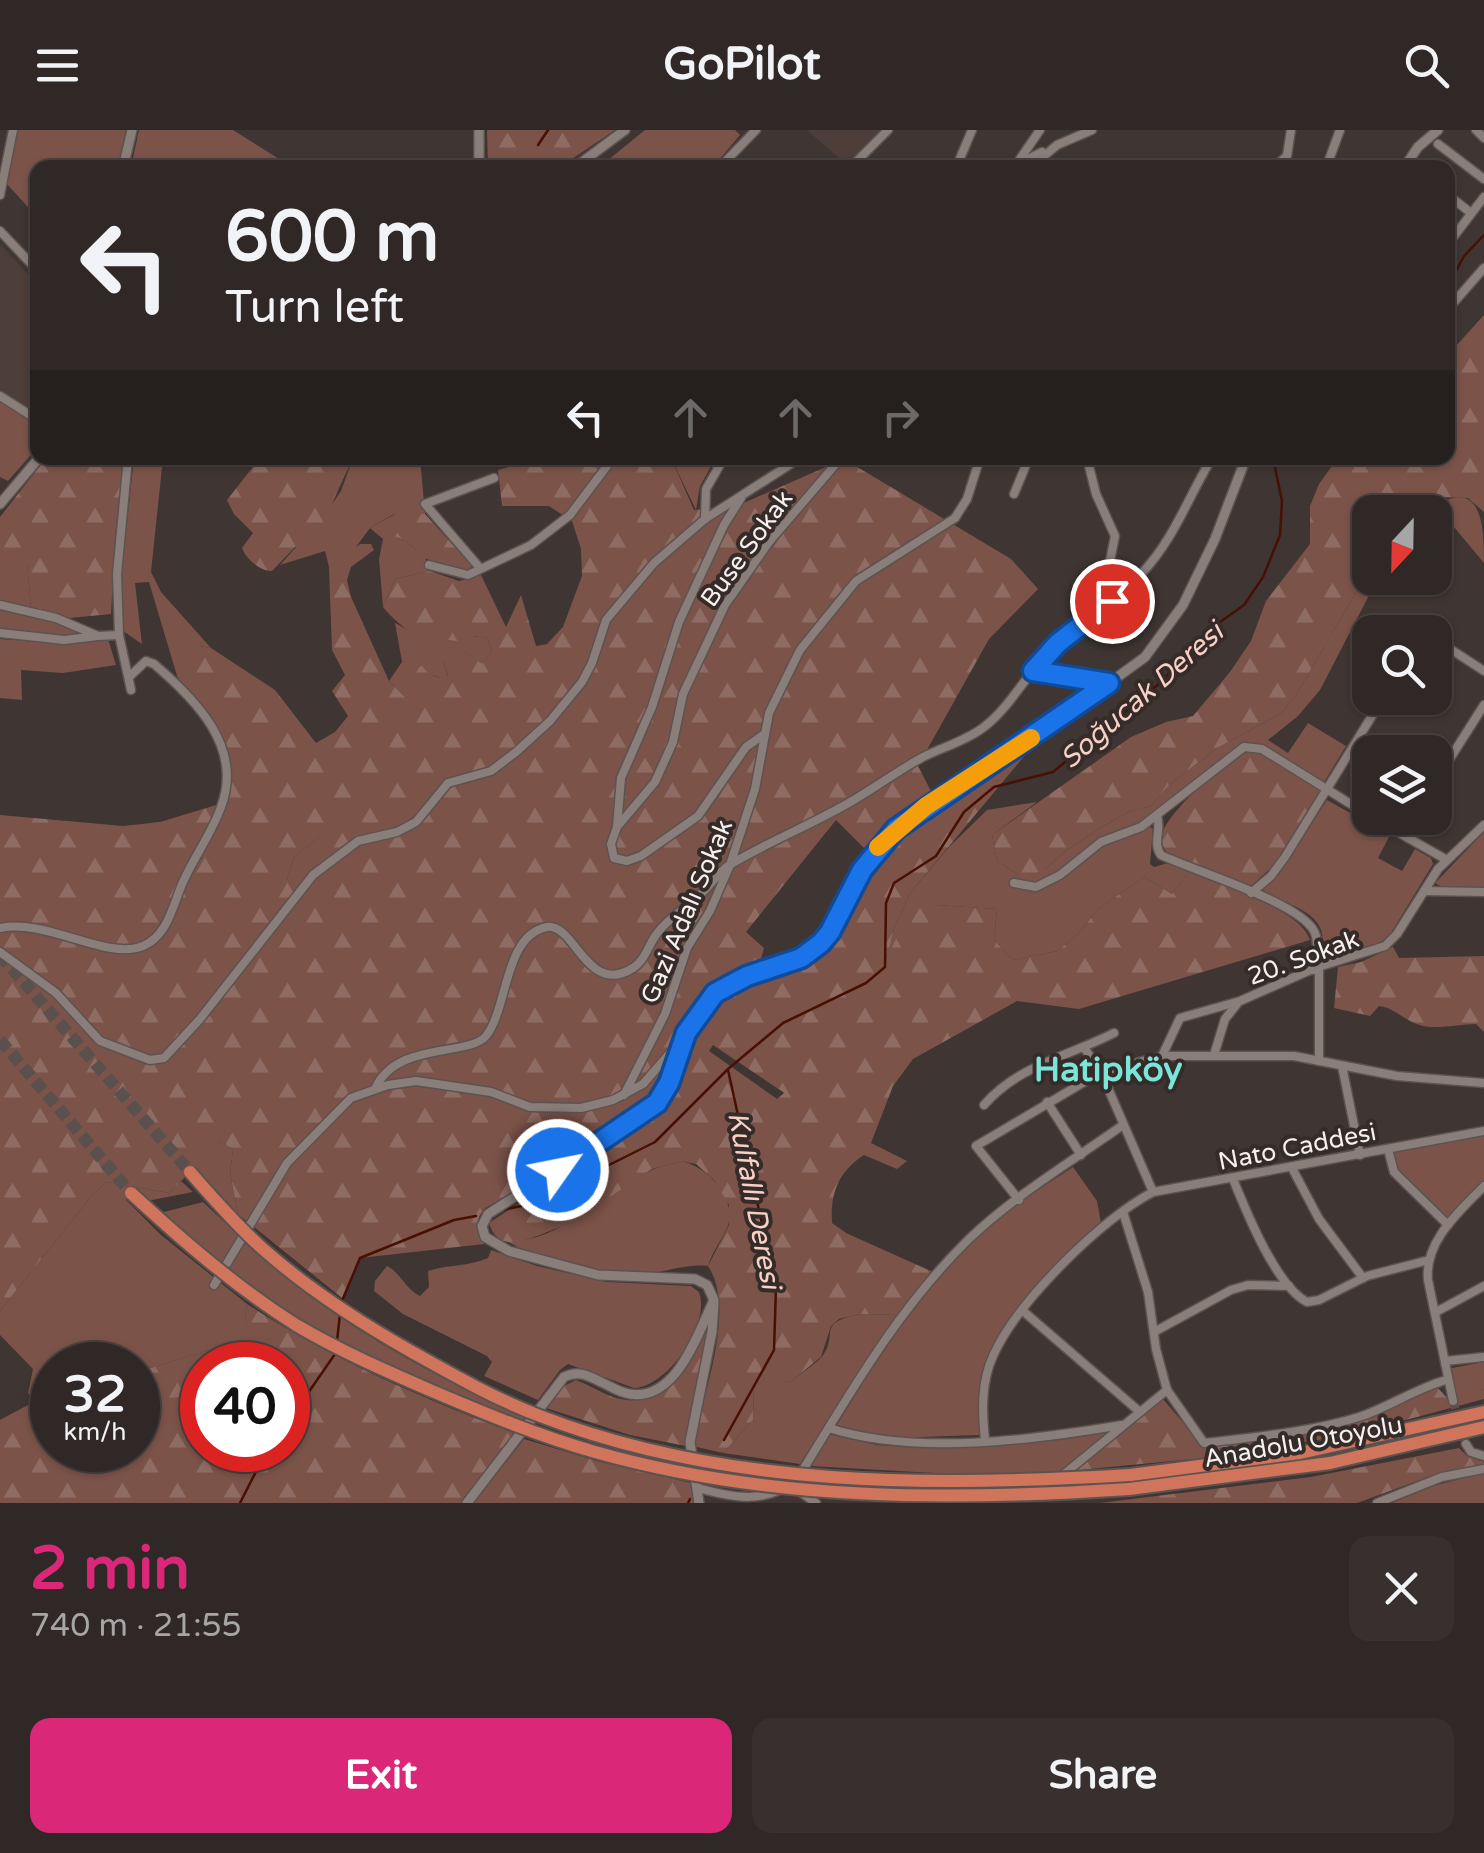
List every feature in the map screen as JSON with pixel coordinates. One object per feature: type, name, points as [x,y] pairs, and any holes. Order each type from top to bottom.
[{"type":"highway","points":[[190,1172],[265,1251],[356,1319],[479,1388],[539,1416],[599,1436],[728,1465],[853,1478],[1129,1482]]},
{"type":"highway","points":[[131,1194],[234,1282],[337,1348],[515,1425],[595,1452],[726,1479],[870,1494],[1028,1494],[1129,1482]]},
{"type":"highway","name":"Anadolu Otoyolu","points":[[1129,1482],[1300,1454],[1484,1412]]},
{"type":"highway","name":"Anadolu Otoyolu","points":[[1129,1482],[1330,1463],[1484,1427]]},
{"type":"street","points":[[0,194],[13,130]]},
{"type":"street","points":[[125,160],[132,130]]},
{"type":"street","points":[[479,130],[479,160]]},
{"type":"street","points":[[585,160],[625,130]]},
{"type":"street","points":[[858,160],[888,130]]},
{"type":"street","points":[[959,160],[972,130]]},
{"type":"street","points":[[1018,160],[1040,130]]},
{"type":"street","points":[[1025,160],[1092,130]]},
{"type":"street","points":[[1282,160],[1287,156],[1290,130]]},
{"type":"street","points":[[1329,160],[1340,130]]},
{"type":"street","points":[[1410,160],[1438,130]]},
{"type":"street","points":[[1476,130],[1484,138]]},
{"type":"street","points":[[726,160],[752,131]]},
{"type":"street","points":[[1438,144],[1484,179]]},
{"type":"street","points":[[1039,160],[1057,145]]},
{"type":"street","points":[[1455,231],[1484,197]]},
{"type":"street","points":[[1455,200],[1471,213]]},
{"type":"street","points":[[0,230],[30,262]]},
{"type":"street","points":[[1455,301],[1484,268]]},
{"type":"street","points":[[0,396],[30,415]]},
{"type":"street","points":[[0,504],[32,465]]},
{"type":"street","points":[[127,465],[117,574],[118,635],[131,690]]},
{"type":"street","points":[[429,566],[462,575],[531,544],[562,522],[607,465]]},
{"type":"street","points":[[705,519],[706,489],[720,465]]},
{"type":"street","points":[[0,952],[56,993],[100,1041],[150,1060],[164,1058],[326,864],[365,838],[408,828],[448,783],[491,771],[538,733],[587,672],[606,620],[654,563],[705,519],[789,465]]},
{"type":"street","name":"Buse Sokak","points":[[617,827],[655,782],[674,742],[683,694],[724,605],[769,542],[835,465]]},
{"type":"street","name":"Gazi Adalı Sokak","points":[[624,1095],[665,1014],[687,948],[706,920],[730,865],[756,789],[763,735],[772,705],[811,633],[863,575],[951,522],[967,499],[978,465]]},
{"type":"street","points":[[1014,494],[1026,465]]},
{"type":"street","points":[[1089,465],[1096,494],[1114,532],[1110,562],[1128,586]]},
{"type":"street","points":[[374,1089],[389,1070],[414,1058],[442,1048],[475,1044],[484,1037],[517,954],[535,932],[554,928],[566,934],[585,962],[604,972],[626,971],[638,963],[660,928],[730,865],[985,727],[1058,643],[1128,586],[1169,538],[1208,465]]},
{"type":"street","points":[[214,1285],[287,1163],[339,1107],[374,1089],[416,1082],[483,1091],[521,1106],[555,1109],[581,1108],[624,1095],[647,1080],[724,986],[788,964],[821,943],[862,870],[896,829],[1145,656],[1183,606],[1215,539],[1243,465]]},
{"type":"street","points":[[480,568],[425,504],[494,478]]},
{"type":"street","points":[[0,484],[11,490]]},
{"type":"street","points":[[617,827],[621,778],[652,708],[673,638],[724,525],[742,496]]},
{"type":"street","points":[[0,605],[56,618],[98,636]]},
{"type":"street","points":[[0,633],[64,640],[118,635]]},
{"type":"street","points":[[1452,651],[1484,671]]},
{"type":"street","points":[[0,928],[20,925],[106,946],[134,948],[149,943],[169,919],[223,803],[223,751],[205,714],[154,664],[146,661],[128,677]]},
{"type":"street","points":[[1033,671],[1109,683]]},
{"type":"street","points":[[1452,755],[1484,705]]},
{"type":"street","points":[[1252,893],[1278,866],[1372,715]]},
{"type":"street","name":"Gazi Adalı Sokak","points":[[617,827],[611,844],[614,858],[626,862],[640,856],[698,816],[746,747],[763,735]]},
{"type":"street","points":[[1014,883],[1036,887],[1045,884],[1101,842],[1141,827],[1244,747],[1262,749],[1352,805]]},
{"type":"street","points":[[1156,816],[1156,846],[1161,855],[1284,907],[1312,928],[1317,944],[1320,1060]]},
{"type":"street","name":"20. Sokak","points":[[1162,1056],[1180,1018],[1240,1001],[1385,946],[1447,860],[1484,825]]},
{"type":"street","points":[[1403,835],[1447,860]]},
{"type":"street","points":[[1424,892],[1484,892]]},
{"type":"street","points":[[1214,1055],[1225,1019],[1240,1001]]},
{"type":"street","points":[[686,1033],[669,1083],[651,1110],[494,1209],[484,1219],[482,1232],[496,1246],[573,1269],[616,1277],[695,1279],[707,1284],[714,1300],[712,1332],[690,1442],[700,1503]]},
{"type":"street","points":[[984,1105],[1012,1079],[1114,1034]]},
{"type":"street","points":[[1084,1048],[1100,1072],[1153,1192]]},
{"type":"street","points":[[1018,1200],[976,1146],[1100,1072],[1162,1056],[1294,1056],[1397,1076],[1484,1083]]},
{"type":"street","points":[[1342,1066],[1360,1155]]},
{"type":"street","points":[[1047,1102],[1081,1155]]},
{"type":"street","points":[[698,1488],[738,1499],[778,1498],[792,1486],[905,1312],[970,1239],[1123,1125]]},
{"type":"street","name":"Nato Caddesi","points":[[985,1440],[983,1406],[991,1360],[1024,1311],[1060,1268],[1122,1212],[1153,1192],[1484,1131]]},
{"type":"street","points":[[1388,1150],[1394,1172],[1448,1226]]},
{"type":"street","points":[[1292,1168],[1320,1220],[1364,1278]]},
{"type":"street","points":[[1233,1179],[1247,1214],[1290,1286],[1308,1302],[1364,1278],[1429,1260]]},
{"type":"street","points":[[1452,1401],[1427,1273],[1429,1260],[1448,1226],[1484,1186]]},
{"type":"street","points":[[1122,1212],[1148,1292],[1167,1390],[1204,1442],[1349,1420],[1423,1386],[1446,1380]]},
{"type":"street","points":[[1154,1332],[1231,1290],[1290,1286]]},
{"type":"street","points":[[1436,1312],[1484,1286]]},
{"type":"street","points":[[467,1503],[564,1377],[580,1373],[631,1394],[658,1388],[672,1377],[684,1359],[714,1300]]},
{"type":"street","points":[[1024,1311],[1140,1412]]},
{"type":"street","points":[[1445,1362],[1484,1357]]},
{"type":"street","points":[[1044,1503],[1061,1474],[1167,1390]]},
{"type":"street","points":[[829,1428],[891,1442],[1060,1435],[1126,1424]]},
{"type":"street","points":[[1466,1444],[1471,1452],[1484,1456]]},
{"type":"street","points":[[1377,1503],[1442,1478],[1484,1469]]},
{"type":"street","points":[[792,1486],[816,1503]]},
{"type":"shaded area","points":[[807,130],[883,130],[854,160],[839,158]]},
{"type":"shaded area","points":[[0,244],[30,276],[30,411],[0,391]]},
{"type":"green space","points":[[18,130],[126,130],[120,160],[30,160],[30,209],[6,183]]},
{"type":"green space","points":[[139,130],[233,130],[281,160],[133,160]]},
{"type":"green space","points":[[487,130],[615,130],[570,160],[488,160]]},
{"type":"green space","points":[[645,130],[735,130],[740,135],[719,160],[608,160]]},
{"type":"green space","points":[[1484,315],[1484,512],[1468,498],[1438,495],[1430,483],[1410,476],[1402,495],[1352,495],[1354,595],[1295,697],[1280,714],[1219,747],[1170,784],[1151,806],[1130,811],[1100,828],[1046,869],[1019,875],[997,861],[992,835],[1131,737],[1193,716],[1230,672],[1251,641],[1266,601],[1310,544],[1310,506],[1333,465],[1455,465],[1455,347]]},
{"type":"green space","points":[[0,400],[30,420],[30,456],[8,481],[0,477]]},
{"type":"green space","points":[[41,465],[123,465],[111,614],[70,618],[31,607],[27,563],[0,563],[0,517]]},
{"type":"green space","points":[[133,465],[162,465],[151,572],[161,592],[211,648],[198,646],[180,665],[178,679],[149,582],[135,583],[142,644],[123,631],[122,569]]},
{"type":"green space","points":[[254,465],[350,465],[333,502],[328,525],[322,533],[295,547],[272,571],[258,567],[244,552],[242,548],[253,533],[234,514],[227,500]]},
{"type":"green space","points":[[350,465],[421,465],[425,514],[394,514],[370,528],[353,551],[329,567],[325,551],[280,565],[326,513],[341,491]]},
{"type":"green space","points":[[515,465],[674,465],[694,510],[739,505],[830,465],[854,465],[1011,559],[1038,589],[989,639],[918,766],[933,795],[864,848],[836,820],[746,932],[764,948],[759,966],[723,980],[700,1000],[651,1098],[591,1145],[485,1208],[477,1226],[484,1244],[360,1258],[342,1298],[238,1214],[230,1173],[233,1150],[221,1141],[169,1193],[107,1182],[93,1194],[0,1311],[0,815],[123,826],[160,822],[223,803],[225,768],[220,741],[179,679],[185,657],[198,646],[211,648],[275,690],[316,743],[335,732],[348,716],[332,691],[345,675],[332,650],[329,567],[360,544],[371,544],[374,550],[351,567],[347,580],[351,597],[389,681],[407,699],[416,668],[422,666],[434,676],[444,677],[448,676],[445,655],[466,652],[482,664],[492,651],[488,639],[478,636],[463,642],[443,639],[434,655],[426,658],[413,652],[414,639],[383,607],[395,579],[430,571],[459,581],[481,575],[506,627],[521,595],[536,646],[547,644],[563,627],[582,576],[581,549],[572,521],[549,506],[502,506],[498,470]],"holes":[[[323,834],[326,851],[336,854],[295,895],[287,878],[294,857]]]},
{"type":"green space","points":[[674,465],[712,465],[700,486],[696,510]]},
{"type":"green space","points":[[1410,475],[1430,482],[1442,495],[1401,495]]},
{"type":"green space","points":[[1459,497],[1475,506],[1482,527],[1484,563],[1452,525],[1452,499]]},
{"type":"green space","points":[[395,514],[425,514],[472,566],[468,571],[437,564],[402,540],[383,539],[370,528]]},
{"type":"green space","points":[[391,536],[405,541],[426,558],[425,566],[430,571],[395,579],[383,607],[379,559],[383,539]]},
{"type":"green space","points":[[27,562],[31,607],[0,600],[0,563]]},
{"type":"green space","points":[[1354,595],[1369,595],[1359,615],[1352,615],[1352,628],[1320,690],[1298,716],[1268,740],[1288,753],[1308,723],[1346,746],[1323,784],[1263,746],[1243,744],[1145,820],[1106,835],[1045,880],[1034,885],[1013,885],[1038,888],[1103,844],[1149,826],[1153,829],[1150,864],[1154,867],[1168,863],[1189,872],[1172,894],[1144,877],[1098,909],[1079,933],[1057,951],[1013,960],[994,940],[997,909],[935,905],[885,967],[894,928],[911,892],[987,810],[1037,802],[992,835],[997,861],[1019,875],[1046,869],[1100,828],[1130,811],[1151,806],[1170,784],[1219,747],[1280,714],[1295,697]]},
{"type":"green space","points":[[0,609],[52,621],[84,635],[0,628]]},
{"type":"green space","points":[[395,623],[434,654],[442,639],[481,636],[488,639],[492,651],[482,665],[466,652],[443,660],[448,677],[428,674],[408,700],[389,681],[402,662]]},
{"type":"green space","points":[[0,639],[70,644],[108,639],[116,665],[63,673],[21,670],[22,700],[0,698]]},
{"type":"green space","points":[[1036,742],[911,892],[894,928],[887,959],[903,923],[929,895],[936,905],[997,909],[994,940],[1013,960],[1057,951],[1079,933],[1098,909],[1144,877],[1172,894],[1189,872],[1276,908],[1292,918],[1310,940],[1079,1009],[1017,1001],[913,1059],[893,1086],[871,1143],[907,1161],[897,1169],[864,1155],[855,1161],[838,1184],[832,1223],[933,1272],[898,1315],[860,1314],[839,1319],[831,1326],[821,1357],[789,1383],[765,1378],[754,1388],[753,1420],[723,1453],[693,1446],[718,1329],[716,1284],[708,1266],[729,1225],[729,1205],[714,1180],[696,1164],[681,1161],[652,1169],[566,1226],[523,1241],[503,1241],[489,1223],[661,1110],[704,1020],[725,996],[825,947],[842,927],[879,861],[903,834],[939,805]],"holes":[[[713,1045],[784,1093],[777,1099],[709,1051]]]},
{"type":"green space","points":[[1250,751],[1259,752],[1321,790],[1274,865],[1250,887],[1167,853],[1162,840],[1168,822],[1188,798],[1229,762]]},
{"type":"green space","points":[[1327,800],[1352,814],[1352,835],[1390,835],[1378,858],[1402,871],[1415,849],[1431,858],[1433,864],[1388,938],[1324,961],[1322,934],[1312,917],[1261,892],[1279,874]]},
{"type":"green space","points":[[1484,832],[1484,887],[1442,887],[1435,883]]},
{"type":"green space","points":[[324,833],[337,855],[295,896],[287,878],[294,857]]},
{"type":"green space","points":[[1393,947],[1399,958],[1484,956],[1484,1032],[1476,1024],[1423,1026],[1379,1006],[1370,1016],[1334,1008],[1338,967],[1361,962]]},
{"type":"green space","points":[[1484,1136],[1484,1180],[1447,1218],[1398,1169],[1393,1152]]},
{"type":"green space","points":[[221,1141],[233,1150],[230,1173],[238,1214],[194,1167]]},
{"type":"green space","points":[[681,1161],[710,1177],[729,1206],[727,1228],[708,1266],[647,1274],[603,1272],[549,1260],[502,1238],[519,1240],[557,1229],[650,1171]]},
{"type":"green space","points":[[1073,1167],[1097,1201],[1101,1223],[1028,1298],[997,1343],[981,1389],[981,1435],[888,1438],[837,1425],[888,1345],[946,1270],[1001,1217]]},
{"type":"green space","points":[[181,1181],[193,1192],[147,1201],[134,1190],[126,1200],[161,1235],[247,1304],[245,1320],[254,1336],[235,1342],[180,1342],[180,1359],[160,1365],[160,1342],[30,1342],[30,1366],[0,1335],[0,1311],[93,1194],[107,1182],[169,1193]]},
{"type":"green space","points":[[203,1202],[279,1271],[358,1329],[468,1391],[525,1417],[523,1420],[402,1371],[315,1328],[270,1300],[160,1213]]},
{"type":"green space","points":[[491,1250],[537,1266],[607,1282],[691,1286],[699,1292],[701,1305],[693,1336],[673,1366],[647,1385],[634,1388],[568,1364],[538,1400],[484,1376],[492,1362],[487,1356],[403,1314],[374,1291],[375,1281],[387,1266],[420,1296],[429,1287],[428,1271],[481,1261],[488,1258]]},
{"type":"green space","points":[[247,1304],[309,1342],[234,1342],[253,1336],[245,1320]]},
{"type":"green space","points":[[860,1314],[898,1315],[800,1464],[723,1453],[753,1420],[754,1388],[766,1377],[789,1383],[821,1358],[832,1326]]},
{"type":"green space","points":[[707,1328],[686,1446],[630,1435],[546,1408],[562,1387],[576,1380],[613,1397],[631,1400],[660,1392],[681,1370]]},
{"type":"green space","points":[[310,1342],[376,1376],[514,1433],[461,1503],[0,1503],[0,1420],[30,1404],[30,1472],[160,1472],[160,1365],[180,1359],[180,1472],[310,1472]]},
{"type":"green space","points":[[1484,1362],[1484,1389],[1456,1400],[1449,1372],[1452,1368]]},
{"type":"green space","points":[[1437,1387],[1450,1401],[1484,1389],[1484,1399],[1350,1435],[1213,1457],[1069,1471],[1162,1398],[1204,1447],[1356,1423]]},
{"type":"green space","points":[[1111,1432],[1057,1473],[952,1474],[810,1466],[829,1434],[877,1445],[923,1448],[1059,1440]]},
{"type":"green space","points":[[524,1439],[691,1483],[698,1503],[474,1503]]},
{"type":"green space","points":[[1459,1448],[1484,1465],[1442,1472],[1357,1503],[1100,1503],[1311,1477]]},
{"type":"green space","points":[[1484,1473],[1484,1503],[1392,1503],[1436,1485]]},
{"type":"waterway","points":[[538,145],[548,130]]},
{"type":"waterway","name":"Soğucak Deresi","points":[[1455,273],[1464,256],[1484,235]]},
{"type":"waterway","name":"Soğucak Deresi","points":[[502,1210],[531,1204],[655,1142],[728,1069],[783,1023],[866,983],[885,967],[886,903],[894,883],[936,856],[964,812],[994,787],[1053,772],[1161,682],[1213,627],[1244,605],[1263,577],[1280,535],[1282,501],[1274,465]]},
{"type":"waterway","name":"Kulfallı Deresi","points":[[724,1440],[774,1350],[776,1287],[728,1070]]},
{"type":"waterway","points":[[342,1301],[360,1258],[454,1220],[476,1216]]},
{"type":"waterway","points":[[337,1341],[340,1314]]},
{"type":"waterway","points":[[310,1390],[335,1354]]},
{"type":"waterway","points":[[240,1503],[256,1472]]},
{"type":"waterway","name":"Kulfallı Deresi","points":[[688,1503],[690,1499]]},
{"type":"tunnel","points":[[0,955],[190,1172]]},
{"type":"tunnel","points":[[0,1040],[131,1193]]},
{"type":"tunnel","points":[[1453,1401],[1466,1444]]},
{"type":"slow traffic","points":[[878,847],[926,806],[1031,738]]},
{"type":"district","name":"Hatipköy","points":[[1108,1069]]},
{"type":"route","points":[[558,1170],[651,1110],[669,1083],[686,1033],[715,993],[747,976],[801,958],[821,943],[873,853],[896,829],[1109,683],[1033,671],[1058,643],[1112,601]]}]
